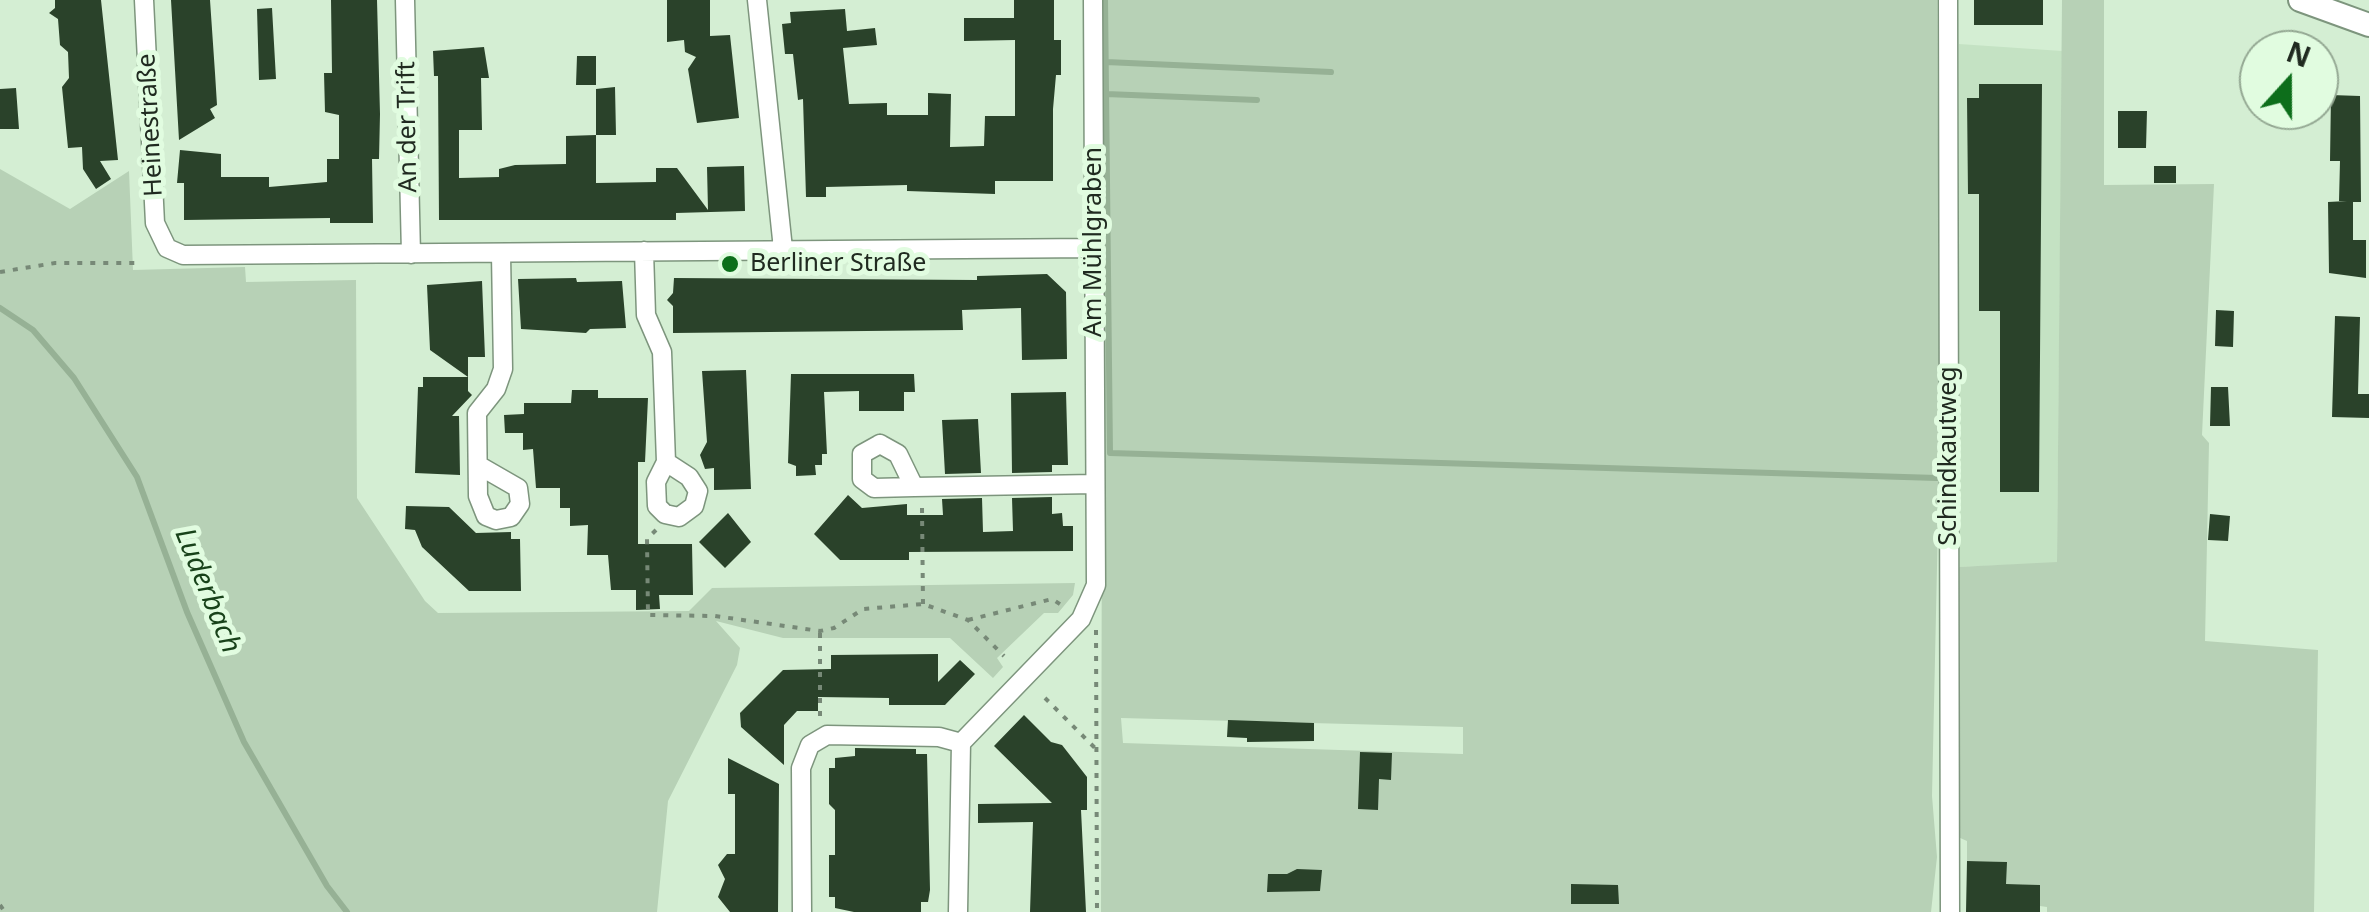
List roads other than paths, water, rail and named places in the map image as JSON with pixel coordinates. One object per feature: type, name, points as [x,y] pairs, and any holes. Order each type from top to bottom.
[{"type":"street","name":"Heinestraße","points":[[144,0],[156,223],[167,248],[198,257],[411,254]]},
{"type":"street","name":"An der Trift","points":[[405,0],[411,254]]},
{"type":"street","points":[[757,0],[784,250]]},
{"type":"street","name":"Am Mühlgraben","points":[[961,743],[1081,618],[1096,586],[1093,0]]},
{"type":"street","name":"Schindkautweg","points":[[1948,0],[1950,912]]},
{"type":"street","points":[[2300,0],[2369,25]]},
{"type":"street","points":[[411,254],[1094,248]]},
{"type":"street","points":[[644,252],[646,315],[662,360],[666,462],[654,495],[657,506],[669,516],[692,510],[698,491],[689,477],[666,462]]},
{"type":"street","points":[[478,465],[478,409],[496,389],[503,369],[501,254]]},
{"type":"street","points":[[918,487],[1096,484]]},
{"type":"street","points":[[802,912],[804,755],[819,737],[939,736],[961,743],[958,912]]},
{"type":"waterway","points":[[1105,0],[1110,453],[1937,478]]},
{"type":"waterway","points":[[1106,62],[1331,72]]},
{"type":"waterway","points":[[1106,94],[1257,100]]},
{"type":"waterway","name":"Luderbach","points":[[0,308],[33,330],[74,378],[137,477],[187,612],[244,742],[327,886],[347,912]]},
{"type":"place","name":"Berliner Straße","points":[[730,264]]}]
